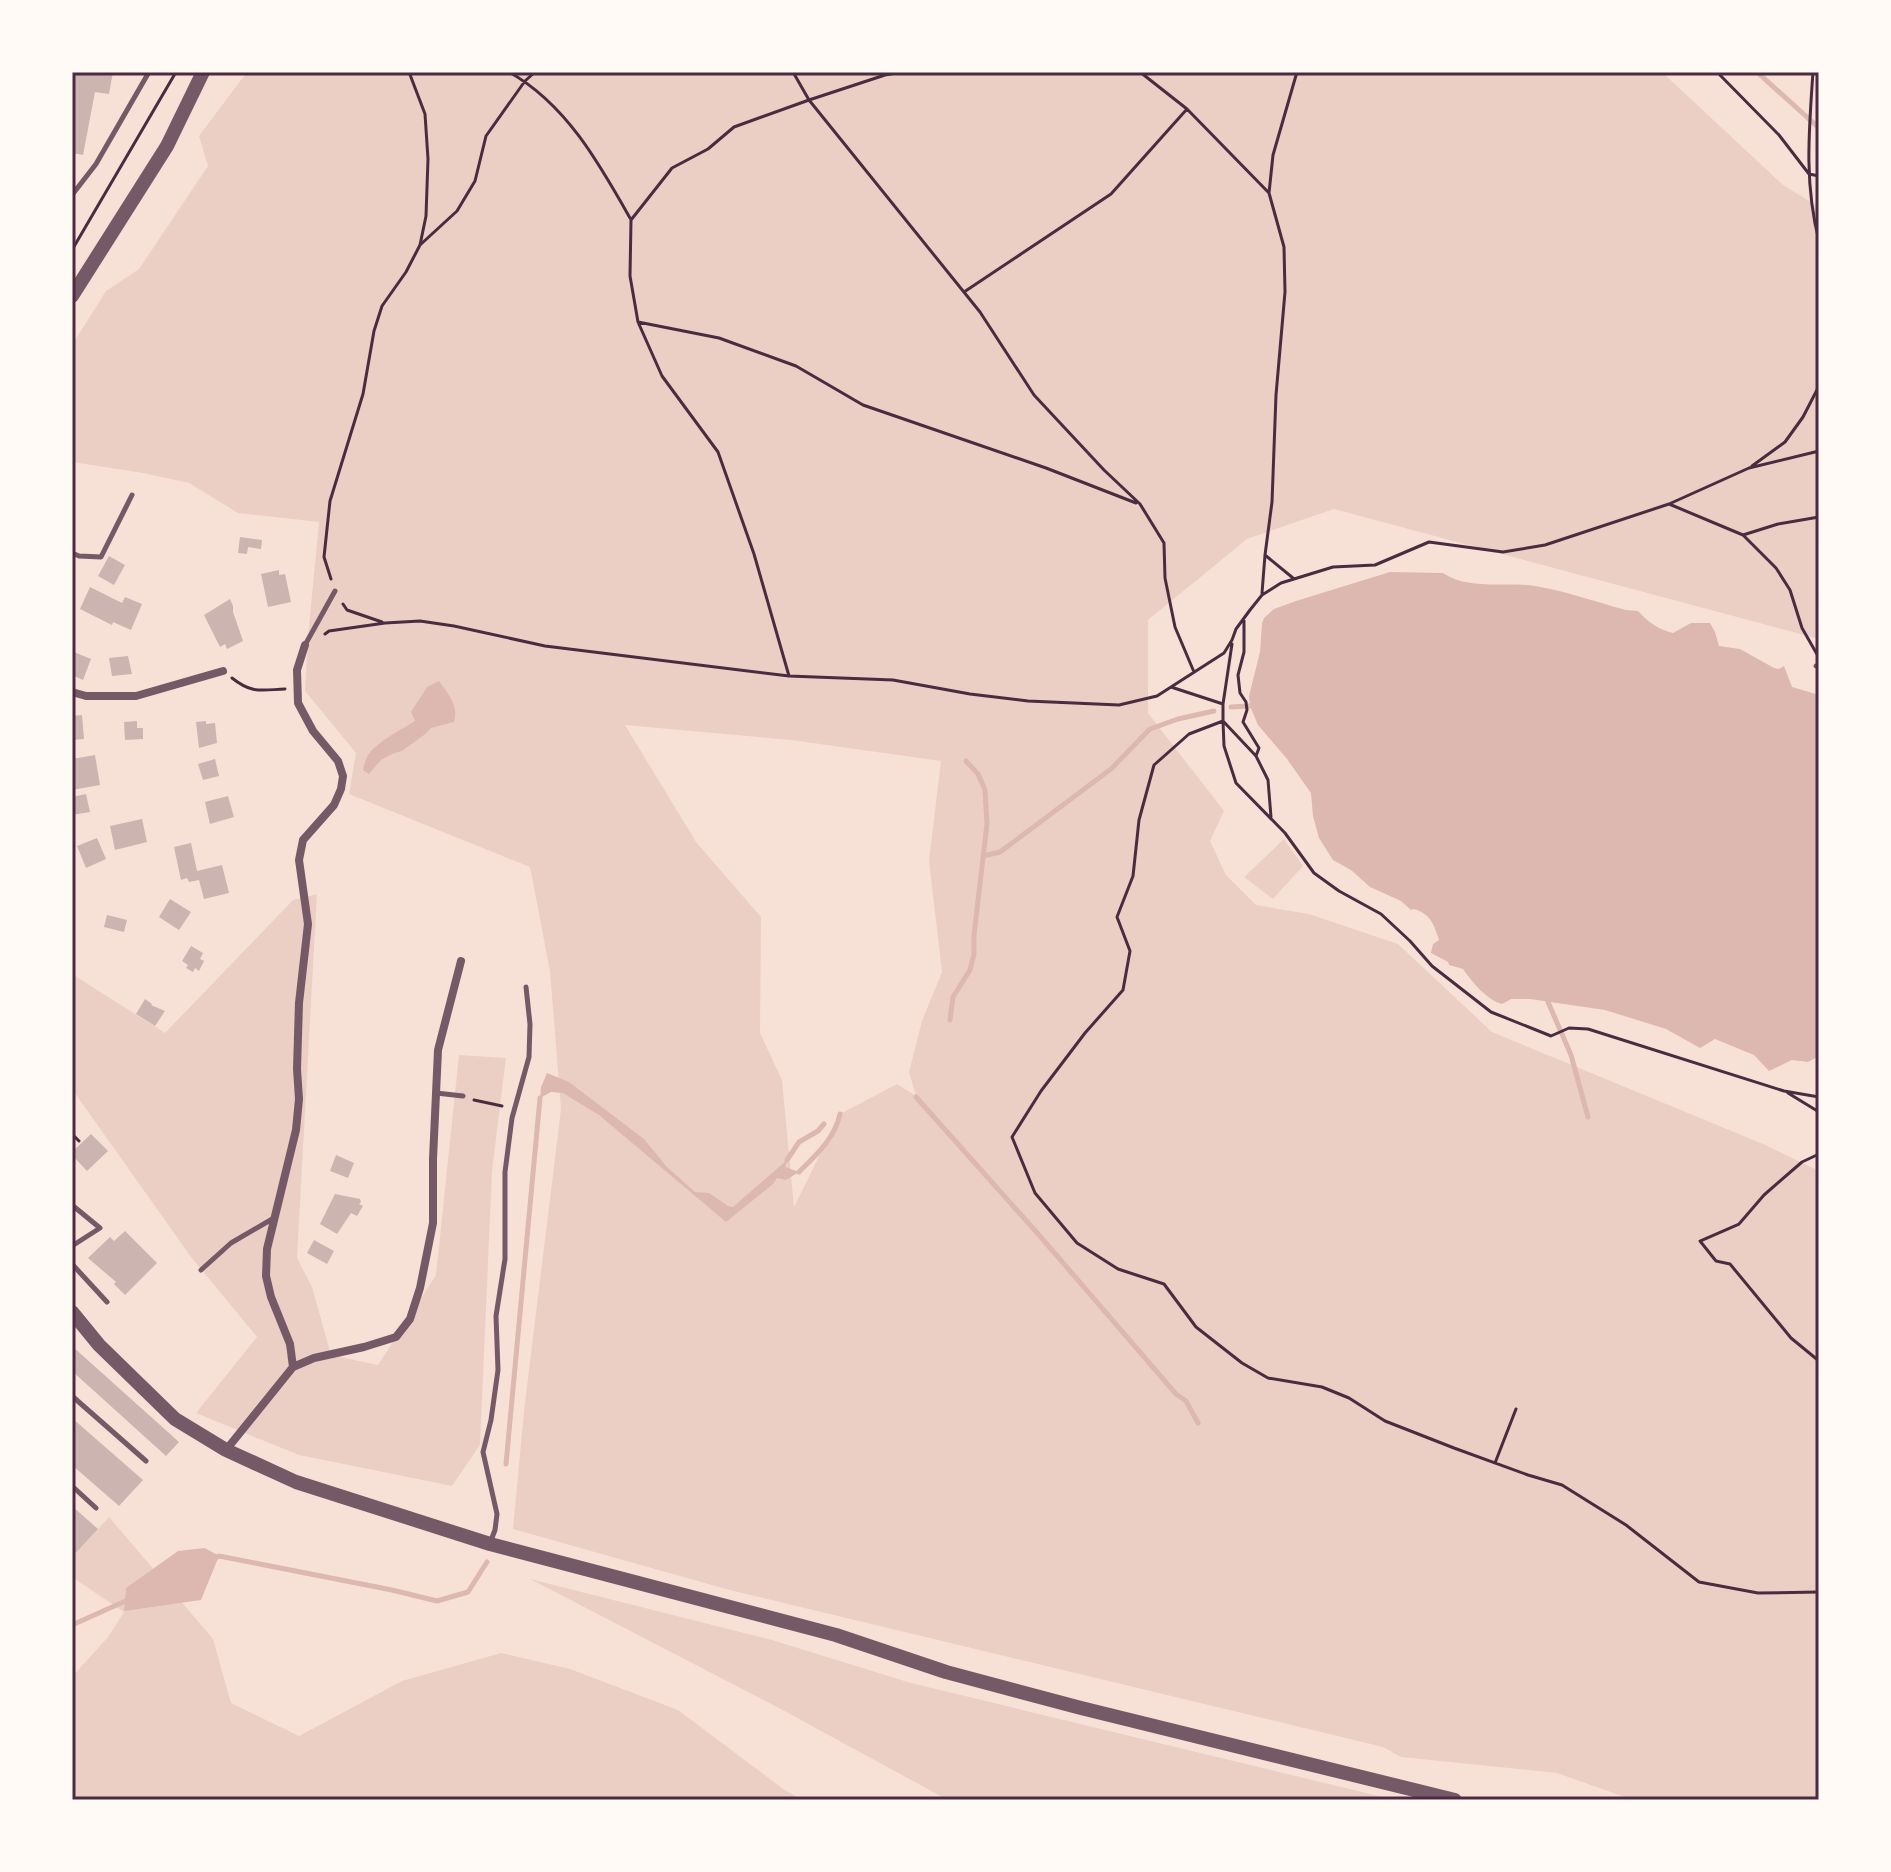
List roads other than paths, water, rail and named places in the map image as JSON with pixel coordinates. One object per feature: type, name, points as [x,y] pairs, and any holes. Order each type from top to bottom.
[{"type":"street","points":[[72,296],[167,146],[203,72]]},
{"type":"street","points":[[293,1367],[290,1344],[266,1276],[267,1249],[296,1130],[299,1099],[299,1003],[308,924],[299,860],[303,840],[334,805],[343,776],[338,761],[313,731],[298,703],[297,670],[305,645]]},
{"type":"street","points":[[72,692],[86,696],[136,696],[223,671]]},
{"type":"street","points":[[226,1450],[293,1367],[314,1358],[396,1337],[410,1319],[420,1288],[433,1223],[438,1050],[461,961]]},
{"type":"street","points":[[72,1312],[99,1345],[175,1419],[226,1450],[296,1482],[490,1544],[836,1635],[946,1672],[1455,1800]]},
{"type":"lane","points":[[72,195],[96,164],[149,72]]},
{"type":"lane","points":[[72,553],[101,557],[132,495]]},
{"type":"lane","points":[[305,645],[335,591]]},
{"type":"lane","points":[[490,1544],[497,1514],[483,1452],[498,1370],[496,1316],[505,1259],[505,1172],[512,1118],[529,1057],[530,1024],[526,987]]},
{"type":"lane","points":[[435,1093],[463,1096]]},
{"type":"lane","points":[[72,1205],[100,1228],[72,1246]]},
{"type":"lane","points":[[201,1270],[231,1243],[275,1218]]},
{"type":"lane","points":[[72,1264],[107,1302]]},
{"type":"lane","points":[[72,1396],[146,1461]]},
{"type":"lane","points":[[72,1486],[96,1508]]},
{"type":"waterway","points":[[1757,72],[1819,128]]},
{"type":"waterway","points":[[1231,707],[1250,706]]},
{"type":"waterway","points":[[983,856],[1000,852],[1111,769],[1150,729],[1214,711]]},
{"type":"waterway","points":[[950,1020],[953,997],[970,970],[974,954],[987,824],[985,790],[978,774],[966,761]]},
{"type":"waterway","points":[[1548,1002],[1571,1055],[1588,1117]]},
{"type":"waterway","points":[[916,1097],[1176,1394],[1186,1401],[1198,1423]]},
{"type":"waterway","points":[[506,1464],[540,1098]]},
{"type":"waterway","points":[[799,1172],[829,1138],[840,1114]]},
{"type":"waterway","points":[[787,1160],[799,1142],[824,1124]]},
{"type":"waterway","points":[[215,1558],[219,1556],[437,1601],[468,1592],[487,1562]]},
{"type":"waterway","points":[[72,1625],[130,1599]]}]
